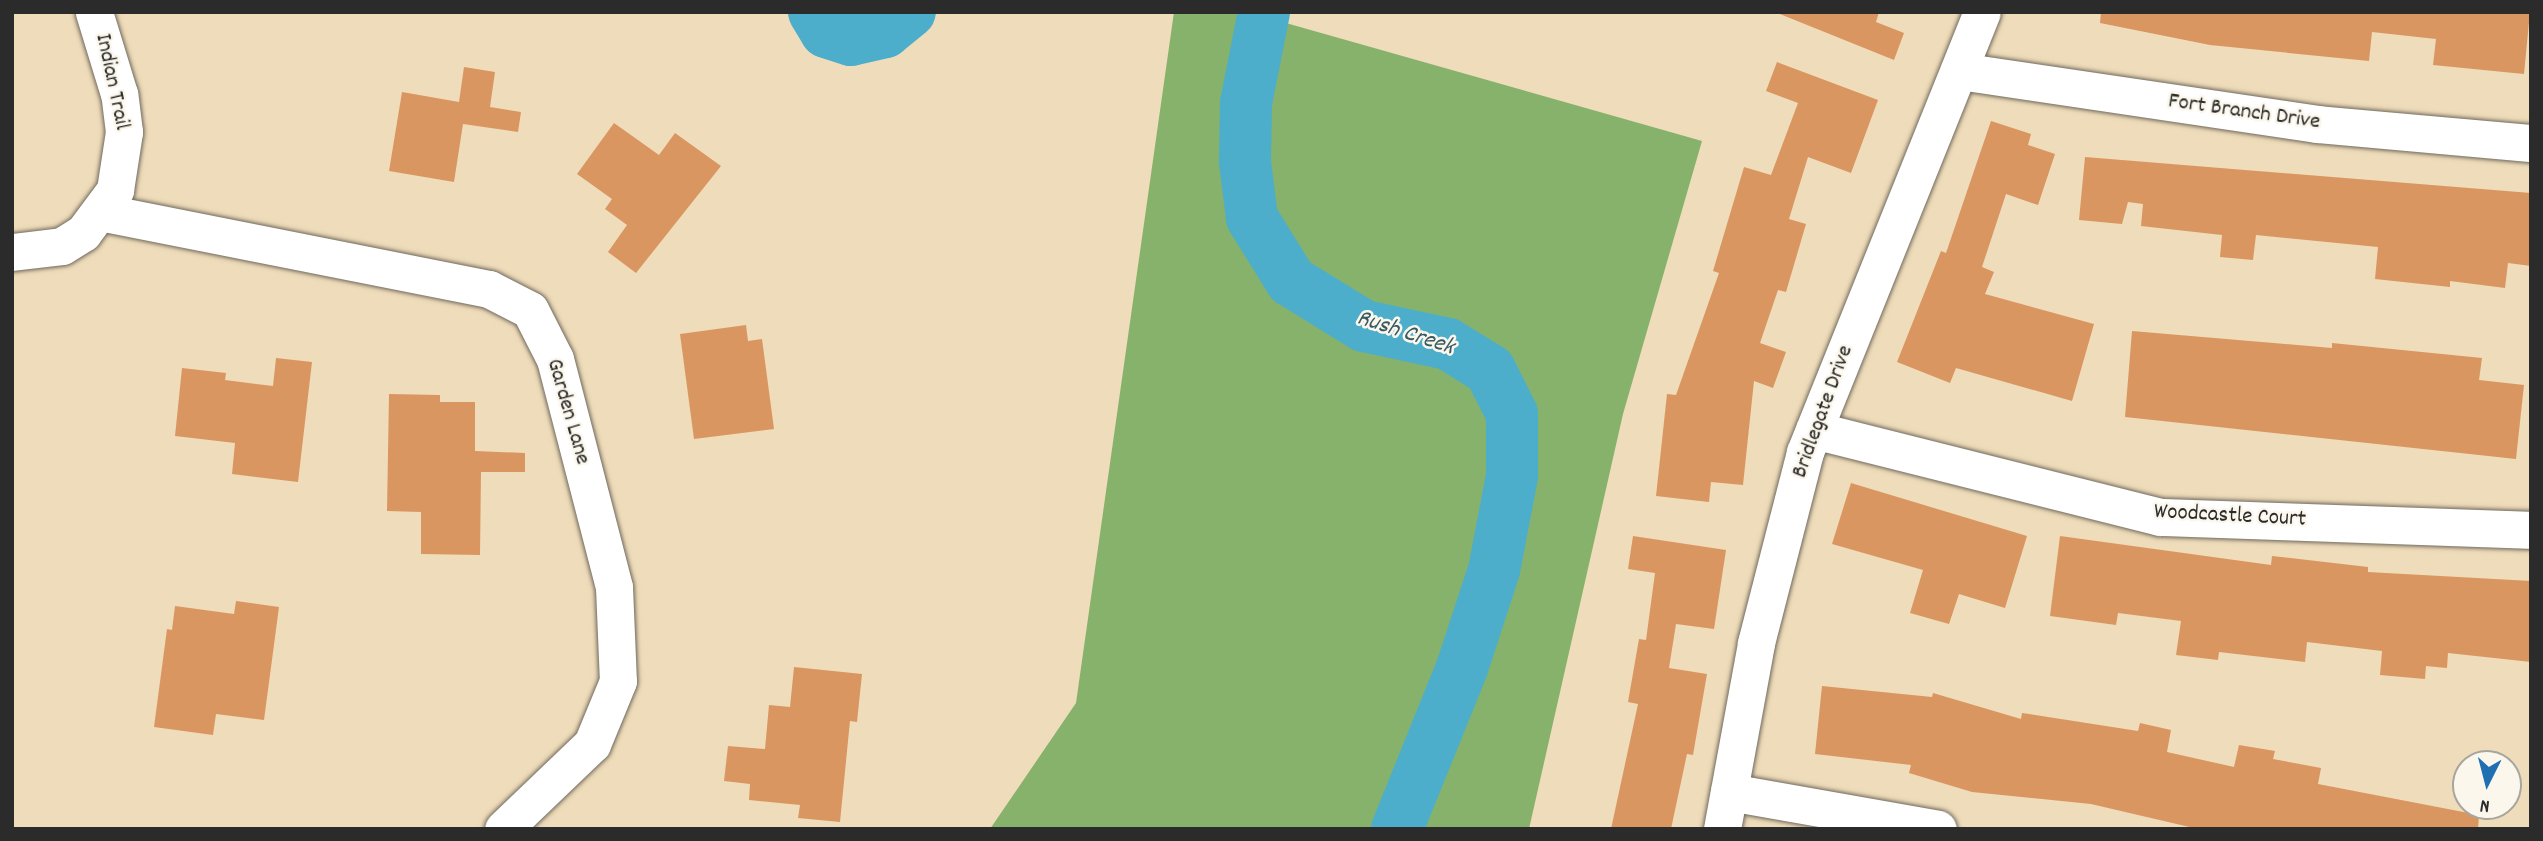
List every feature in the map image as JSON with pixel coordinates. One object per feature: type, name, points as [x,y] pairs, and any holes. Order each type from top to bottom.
[{"type":"street","name":"Indian Trail","points":[[12,252],[62,246],[83,233],[115,190],[124,132],[118,94],[94,12]]},
{"type":"street","name":"Bridlegate Drive","points":[[1722,829],[1756,643],[1814,430],[1982,12]]},
{"type":"street","name":"Fort Branch Drive","points":[[1959,71],[2317,124],[2531,143]]},
{"type":"street","name":"Garden Lane","points":[[100,212],[489,289],[530,310],[555,359],[614,587],[618,681],[592,744],[503,829]]},
{"type":"street","name":"Woodcastle Court","points":[[1814,430],[2160,517],[2531,530]]},
{"type":"street","points":[[1729,792],[1938,829]]},
{"type":"green space","points":[[1174,12],[1247,12],[1702,141],[1623,414],[1529,829],[990,829],[1076,703]]},
{"type":"building","points":[[1775,12],[1879,12],[1876,22],[1904,33],[1894,60]]},
{"type":"building","points":[[2101,12],[2530,12],[2524,74],[2433,65],[2436,39],[2372,32],[2369,61],[2210,45],[2100,23]]},
{"type":"building","points":[[1777,62],[1878,100],[1851,173],[1808,157],[1789,219],[1806,224],[1786,292],[1778,290],[1760,343],[1786,352],[1773,388],[1754,381],[1743,485],[1711,482],[1709,502],[1656,496],[1667,394],[1676,395],[1719,273],[1713,271],[1744,167],[1771,175],[1798,103],[1766,91]]},
{"type":"building","points":[[464,67],[495,72],[490,107],[521,112],[518,132],[463,124],[454,182],[389,171],[402,92],[459,102]]},
{"type":"building","points":[[1991,121],[2031,134],[2028,145],[2055,154],[2038,205],[2006,194],[1982,267],[1994,272],[1985,294],[2094,324],[2072,401],[1956,368],[1950,383],[1897,362],[1941,251],[1946,253]]},
{"type":"building","points":[[614,123],[659,155],[675,133],[721,166],[636,273],[608,252],[627,225],[605,209],[612,199],[577,174]]},
{"type":"building","points":[[2085,157],[2531,193],[2531,266],[2508,263],[2505,288],[2450,281],[2450,287],[2375,279],[2378,247],[2256,235],[2253,260],[2220,257],[2222,235],[2141,226],[2143,204],[2128,202],[2122,224],[2079,220]]},
{"type":"building","points":[[746,325],[748,341],[762,339],[774,429],[694,439],[680,334]]},
{"type":"building","points":[[2132,331],[2332,348],[2332,343],[2482,358],[2479,380],[2524,385],[2516,459],[2125,417]]},
{"type":"building","points":[[276,358],[312,362],[298,482],[232,474],[235,443],[175,436],[182,368],[226,373],[225,380],[273,386]]},
{"type":"building","points":[[389,394],[440,395],[440,402],[475,402],[475,451],[525,453],[525,472],[481,472],[480,555],[421,554],[421,512],[387,511]]},
{"type":"building","points":[[1851,483],[2027,536],[2005,608],[1959,594],[1949,624],[1910,613],[1923,570],[1832,544]]},
{"type":"building","points":[[1633,536],[1726,550],[1714,629],[1676,624],[1669,668],[1707,674],[1693,755],[1687,754],[1671,829],[1611,829],[1638,704],[1628,702],[1639,639],[1646,640],[1655,573],[1628,569]]},
{"type":"building","points":[[2060,536],[2271,565],[2272,556],[2368,567],[2368,572],[2531,581],[2531,662],[2448,653],[2447,668],[2426,666],[2425,679],[2380,675],[2382,651],[2307,642],[2305,662],[2219,652],[2218,660],[2176,655],[2181,621],[2118,613],[2116,625],[2050,616]]},
{"type":"building","points":[[236,601],[279,607],[264,720],[216,714],[213,735],[154,727],[167,629],[172,630],[175,606],[234,614]]},
{"type":"building","points":[[794,667],[862,674],[857,722],[850,721],[840,822],[798,818],[800,805],[749,800],[750,784],[724,781],[728,746],[765,749],[769,705],[790,707]]},
{"type":"building","points":[[1822,686],[1932,697],[1933,693],[2021,719],[2022,713],[2138,731],[2140,723],[2171,730],[2167,752],[2234,767],[2239,745],[2275,751],[2273,759],[2321,768],[2318,784],[2452,810],[2452,820],[2479,820],[2478,829],[2198,829],[2091,804],[1972,792],[1909,773],[1911,765],[1815,754]]},
{"type":"waterway","name":"Rush Creek","points":[[814,12],[826,32],[851,40],[885,32],[910,12]]},
{"type":"waterway","name":"Rush Creek","points":[[1264,12],[1246,103],[1245,162],[1252,218],[1291,281],[1364,326],[1448,344],[1490,370],[1512,414],[1512,476],[1494,570],[1462,668],[1397,829]]}]
